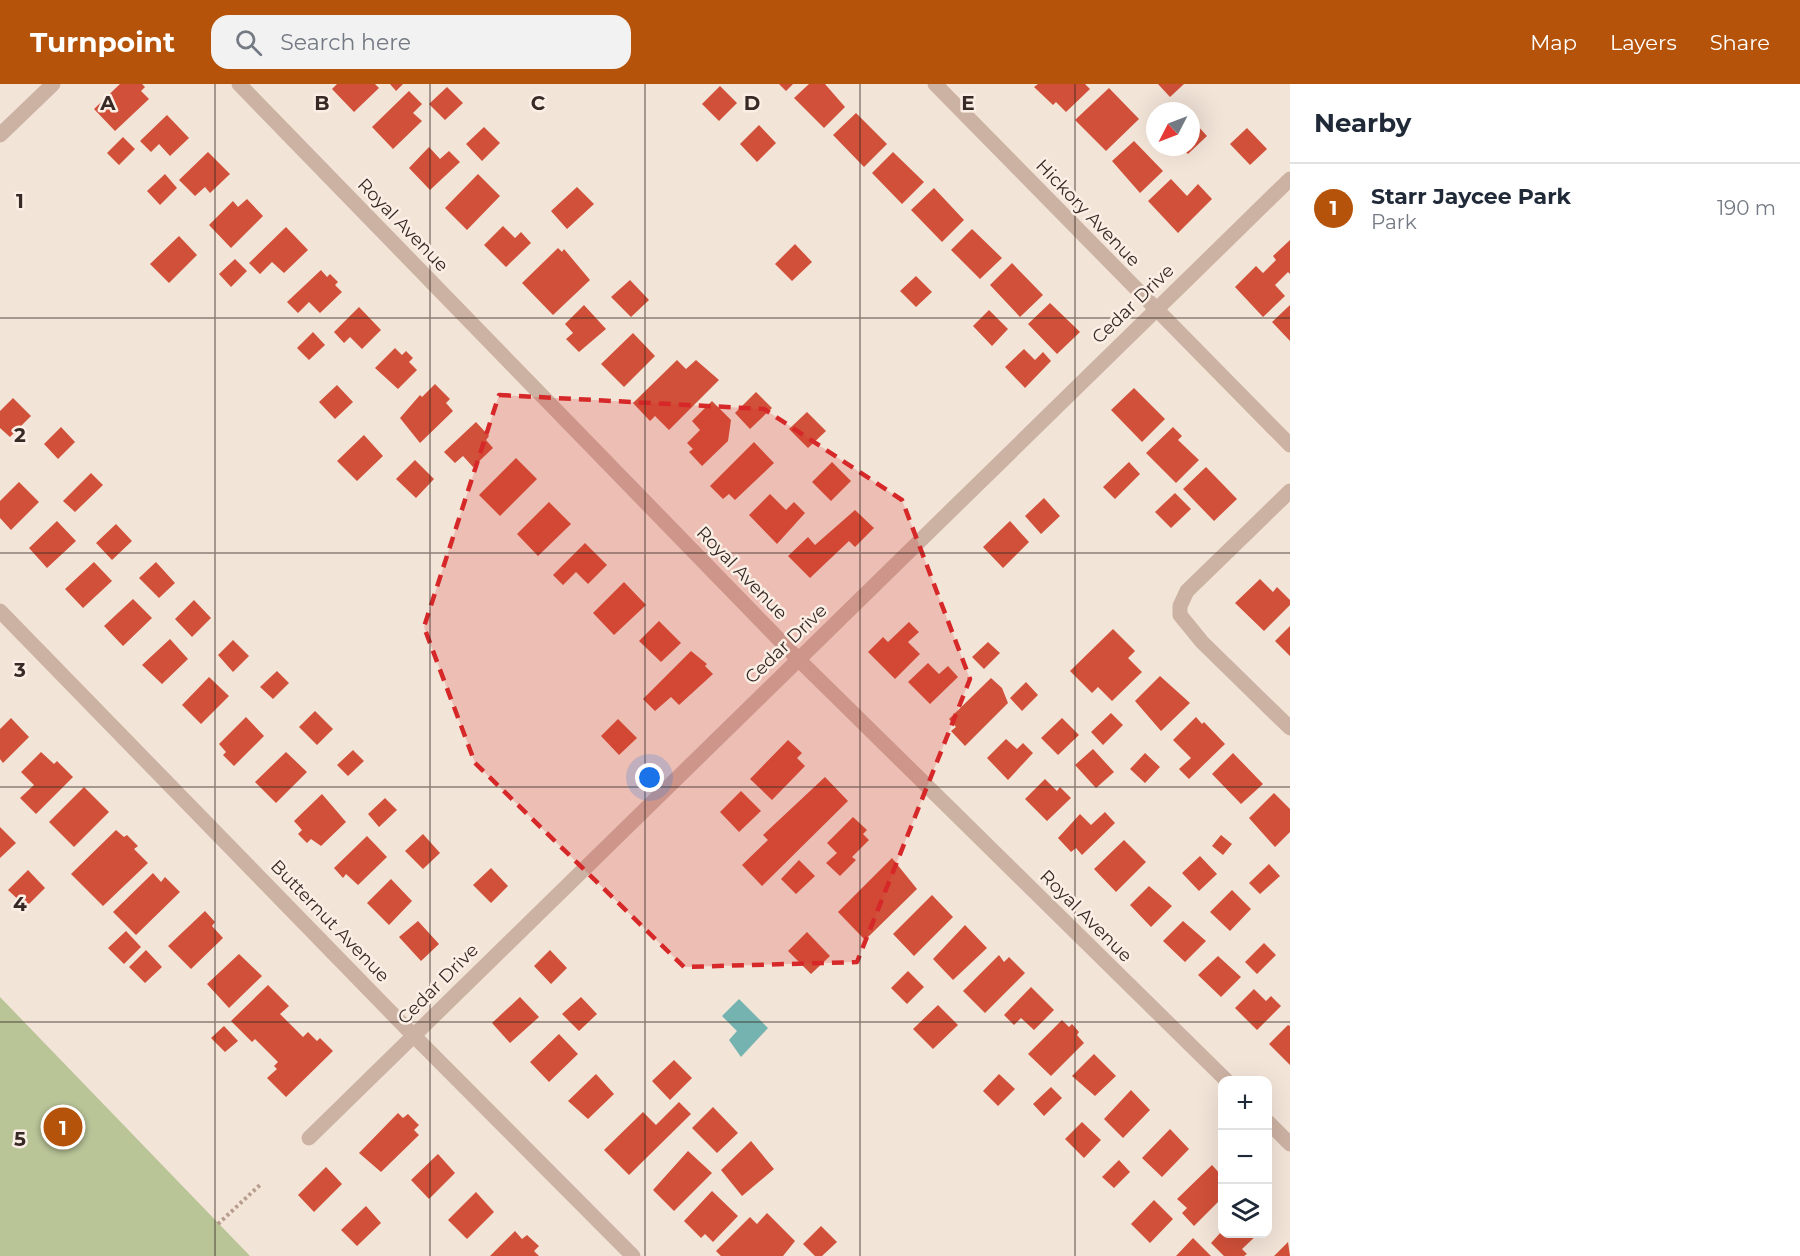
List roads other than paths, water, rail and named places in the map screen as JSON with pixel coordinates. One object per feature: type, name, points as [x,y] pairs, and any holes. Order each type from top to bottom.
[{"type":"street","points":[[0,135],[52,84]]},
{"type":"street","name":"Royal Avenue","points":[[239,84],[798,659],[1222,1076]]},
{"type":"street","name":"Hickory Avenue","points":[[935,84],[1290,445]]},
{"type":"street","name":"Cedar Drive","points":[[309,1138],[1290,179]]},
{"type":"street","points":[[1290,491],[1187,591],[1180,606],[1179,615],[1202,642],[1290,728]]},
{"type":"street","name":"Butternut Avenue","points":[[0,611],[413,1035],[633,1256]]},
{"type":"street","points":[[1272,1126],[1290,1144]]},
{"type":"water","points":[[739,999],[768,1028],[741,1057],[729,1040],[737,1031],[722,1016]]},
{"type":"place","name":"Starr Jaycee Park","points":[[63,1127]]}]
